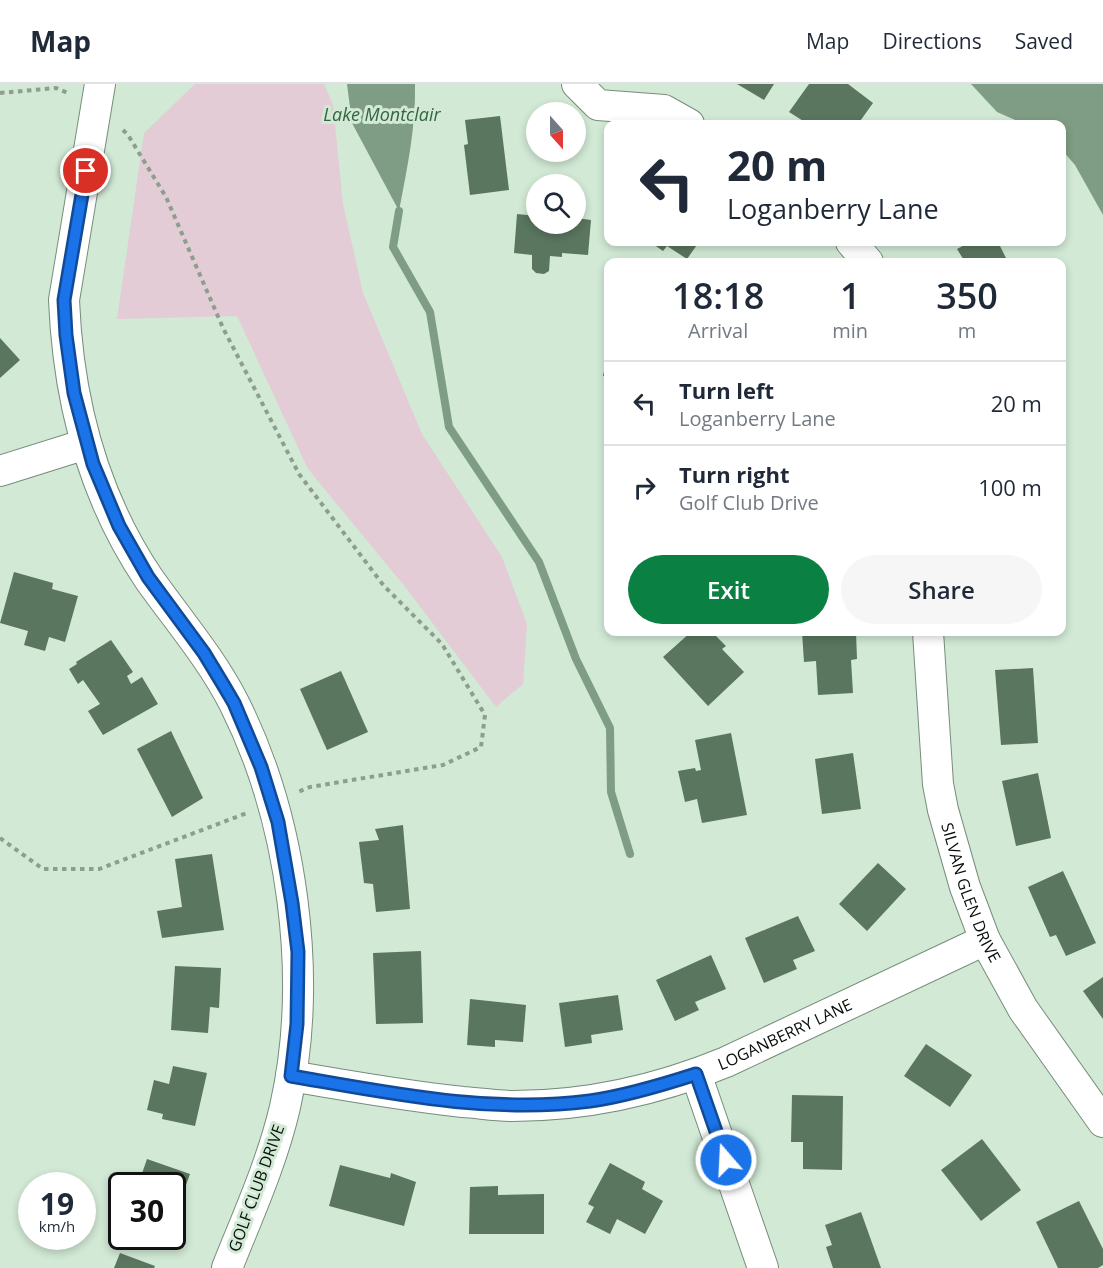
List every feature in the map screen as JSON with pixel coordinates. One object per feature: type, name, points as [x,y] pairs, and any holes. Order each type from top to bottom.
[{"type":"street","points":[[577,84],[598,105],[664,110],[683,120]]},
{"type":"street","name":"GOLF CLUB DRIVE","points":[[98,95],[64,300],[74,393],[100,484],[119,526],[148,577],[204,653],[234,703],[261,767],[278,822],[298,952],[297,1024],[291,1076],[284,1108],[268,1167],[227,1268]]},
{"type":"street","points":[[854,246],[864,258]]},
{"type":"street","points":[[0,471],[87,444]]},
{"type":"street","name":"SILVAN GLEN DRIVE","points":[[928,636],[940,793],[964,887],[985,940],[1023,1009],[1103,1122]]},
{"type":"street","name":"LOGANBERRY LANE","points":[[291,1076],[412,1097],[510,1106],[592,1101],[638,1092],[726,1062],[985,940]]},
{"type":"street","points":[[696,1074],[763,1268]]},
{"type":"path","points":[[0,93],[56,88],[98,95],[128,135],[166,197],[223,328],[299,474],[384,586],[442,644],[485,715],[481,747],[443,765],[310,787],[99,869],[43,869],[0,838]]},
{"type":"shaded area","points":[[195,84],[324,84],[333,105],[343,204],[363,293],[422,434],[502,557],[527,624],[523,684],[496,707],[406,588],[308,469],[237,316],[117,319],[144,133]]},
{"type":"water","name":"Lake Montclair","points":[[347,84],[415,84],[408,164],[399,211],[352,123]]},
{"type":"water","points":[[971,84],[1103,84],[1103,215],[1075,165],[1066,155],[1066,120],[1015,120],[997,112]]},
{"type":"building","points":[[737,84],[774,84],[764,100]]},
{"type":"building","points":[[809,84],[848,84],[873,103],[861,120],[802,120],[789,112]]},
{"type":"building","points":[[500,116],[509,190],[470,195],[464,145],[468,144],[465,120]]},
{"type":"building","points":[[517,214],[526,215],[526,234],[586,234],[586,219],[591,220],[588,255],[562,253],[562,257],[550,256],[549,271],[544,274],[536,273],[532,269],[532,255],[514,253]]},
{"type":"building","points":[[656,246],[667,246],[663,251]]},
{"type":"building","points":[[667,246],[696,246],[685,258]]},
{"type":"building","points":[[963,246],[1000,246],[1006,258],[963,258],[957,249]]},
{"type":"building","points":[[0,338],[20,360],[0,378]]},
{"type":"building","points":[[14,572],[53,583],[52,589],[78,596],[65,642],[49,637],[45,651],[24,645],[28,631],[0,623]]},
{"type":"building","points":[[687,636],[716,636],[726,646],[722,649],[744,672],[708,706],[663,657]]},
{"type":"building","points":[[802,636],[856,636],[857,659],[851,660],[853,693],[818,695],[816,661],[804,662]]},
{"type":"building","points":[[111,640],[133,672],[127,676],[131,684],[142,677],[158,704],[103,735],[88,711],[100,704],[83,680],[78,684],[69,669]]},
{"type":"building","points":[[1033,668],[1038,743],[1001,745],[995,670]]},
{"type":"building","points":[[341,671],[368,732],[327,750],[300,689]]},
{"type":"building","points":[[171,731],[203,798],[172,817],[137,749]]},
{"type":"building","points":[[731,733],[747,815],[702,823],[697,799],[685,802],[678,771],[695,768],[696,771],[701,770],[695,740]]},
{"type":"building","points":[[853,753],[861,809],[822,814],[815,759]]},
{"type":"building","points":[[1038,773],[1051,838],[1016,846],[1002,781]]},
{"type":"building","points":[[403,825],[410,909],[376,912],[373,884],[364,883],[359,842],[379,840],[375,829]]},
{"type":"building","points":[[212,854],[224,930],[162,938],[157,911],[182,907],[175,859]]},
{"type":"building","points":[[878,863],[906,889],[867,931],[839,904]]},
{"type":"building","points":[[1063,871],[1096,943],[1066,956],[1056,935],[1050,937],[1028,887]]},
{"type":"building","points":[[798,916],[815,951],[793,960],[797,969],[764,983],[745,938]]},
{"type":"building","points":[[421,951],[423,1023],[376,1024],[373,953]]},
{"type":"building","points":[[711,955],[726,989],[695,1002],[699,1010],[675,1021],[656,980]]},
{"type":"building","points":[[175,966],[221,968],[219,1008],[210,1007],[208,1033],[171,1030]]},
{"type":"building","points":[[1103,977],[1103,1019],[1083,991]]},
{"type":"building","points":[[618,995],[623,1030],[591,1035],[592,1043],[565,1047],[559,1003]]},
{"type":"building","points":[[470,999],[526,1005],[523,1042],[495,1040],[495,1047],[467,1045]]},
{"type":"building","points":[[926,1044],[972,1075],[950,1107],[904,1076]]},
{"type":"building","points":[[173,1066],[207,1073],[195,1126],[162,1119],[163,1114],[147,1110],[154,1080],[169,1084]]},
{"type":"building","points":[[792,1095],[843,1096],[842,1170],[803,1169],[803,1142],[791,1142]]},
{"type":"building","points":[[982,1139],[1021,1190],[981,1221],[941,1170]]},
{"type":"building","points":[[147,1159],[184,1172],[142,1172]]},
{"type":"building","points":[[610,1163],[645,1182],[642,1189],[663,1201],[645,1234],[617,1219],[610,1234],[586,1222],[594,1207],[588,1204]]},
{"type":"building","points":[[340,1165],[390,1178],[391,1173],[416,1182],[404,1226],[329,1206]]},
{"type":"building","points":[[186,1173],[190,1174],[186,1185]]},
{"type":"building","points":[[498,1186],[498,1195],[544,1194],[544,1234],[469,1234],[470,1187]]},
{"type":"building","points":[[1079,1201],[1103,1249],[1103,1265],[1098,1268],[1058,1268],[1036,1222]]},
{"type":"building","points":[[861,1212],[881,1268],[833,1268],[826,1247],[832,1245],[825,1225]]},
{"type":"building","points":[[120,1253],[155,1266],[154,1268],[114,1268]]},
{"type":"waterway","points":[[399,211],[393,247],[430,312],[449,427],[539,562],[576,659],[610,728],[611,792],[630,854]]},
{"type":"route","points":[[86,171],[64,300],[74,393],[93,464],[119,526],[148,577],[204,653],[224,686],[234,703],[261,767],[278,822],[298,952],[297,1024],[291,1076],[412,1097],[510,1106],[592,1101],[638,1092],[696,1074],[726,1160]]}]
